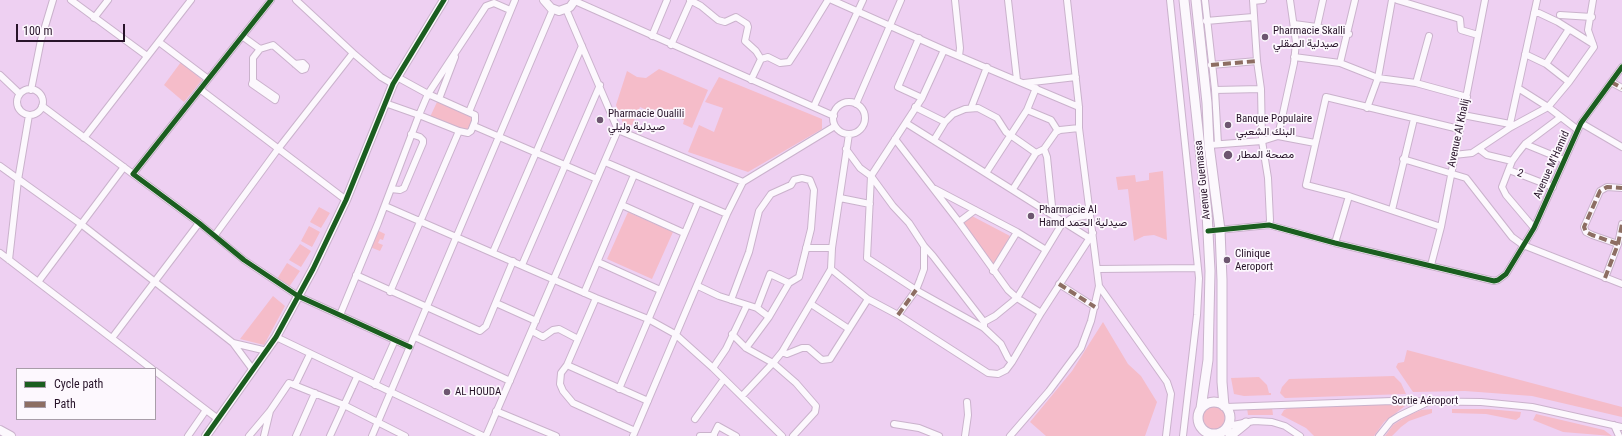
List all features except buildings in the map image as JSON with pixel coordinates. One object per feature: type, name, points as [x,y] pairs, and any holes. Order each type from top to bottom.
[{"type":"main road","name":"Avenue Guemassa","points":[[1184,0],[1208,231],[1210,271],[1209,339],[1206,383],[1201,408]]},
{"type":"main road","name":"Avenue Guemassa","points":[[1196,0],[1207,103],[1214,145],[1220,230],[1222,280],[1222,371],[1225,407]]},
{"type":"main road","points":[[1212,402],[1225,407],[1230,417],[1228,426],[1220,435],[1208,434],[1199,431],[1197,417],[1201,408],[1212,402]]},
{"type":"main road","points":[[1230,436],[1246,423]]},
{"type":"street","points":[[30,90],[41,40],[53,0]]},
{"type":"street","points":[[71,0],[147,56]]},
{"type":"street","points":[[94,18],[108,0]]},
{"type":"street","points":[[84,138],[191,0]]},
{"type":"street","points":[[133,174],[271,0]]},
{"type":"street","points":[[296,0],[381,77],[395,80],[475,115],[474,126],[468,134],[459,132],[419,114],[385,102]]},
{"type":"street","points":[[206,436],[276,338],[346,200],[395,80],[444,0]]},
{"type":"street","points":[[469,112],[515,0]]},
{"type":"street","points":[[544,0],[553,9],[566,10],[575,1],[671,45],[834,116]]},
{"type":"street","points":[[652,36],[667,0]]},
{"type":"street","points":[[671,45],[690,0],[701,6],[718,20],[725,22],[736,17],[747,24],[748,27],[745,41],[756,51],[761,59]]},
{"type":"street","points":[[751,80],[761,59],[768,57],[780,63],[789,62],[828,0]]},
{"type":"street","points":[[832,0],[944,50],[1079,107]]},
{"type":"street","points":[[814,106],[863,0]]},
{"type":"street","points":[[856,104],[901,0]]},
{"type":"street","points":[[955,0],[960,48],[959,56]]},
{"type":"street","points":[[1008,0],[1020,82]]},
{"type":"street","points":[[1010,436],[1049,391],[1080,348],[1091,321],[1099,286],[1079,128],[1079,107],[1067,0]]},
{"type":"street","points":[[1170,0],[1198,268],[1197,315],[1183,436]]},
{"type":"street","points":[[1205,0],[1206,21],[1215,90],[1214,145],[1262,141],[1278,136],[1316,143]]},
{"type":"street","points":[[1263,0],[1253,1],[1253,17],[1261,89],[1262,141],[1268,178],[1269,225]]},
{"type":"street","points":[[1278,136],[1296,42],[1290,0]]},
{"type":"street","points":[[1317,27],[1323,0]]},
{"type":"street","points":[[1340,63],[1355,0]]},
{"type":"street","points":[[1367,108],[1378,78],[1392,0]]},
{"type":"street","points":[[1397,0],[1460,19],[1461,29],[1478,35]]},
{"type":"street","name":"Avenue Al Khalij","points":[[1431,265],[1441,227],[1485,0]]},
{"type":"street","points":[[1510,126],[1525,54],[1536,13],[1537,0]]},
{"type":"street","points":[[1454,154],[1468,154],[1479,149],[1510,126],[1548,106],[1570,82],[1594,47],[1588,30],[1592,17],[1593,0]]},
{"type":"street","points":[[340,315],[385,206],[411,134],[428,94],[486,6],[494,3],[510,10]]},
{"type":"street","points":[[372,436],[553,9]]},
{"type":"street","points":[[486,436],[618,130],[600,85],[566,10]]},
{"type":"street","points":[[1536,13],[1592,17]]},
{"type":"street","points":[[1536,13],[1558,22],[1593,44]]},
{"type":"street","points":[[1558,22],[1560,15]]},
{"type":"street","points":[[1206,21],[1253,17]]},
{"type":"street","points":[[1294,24],[1317,27],[1348,34]]},
{"type":"street","points":[[1546,64],[1569,29]]},
{"type":"street","points":[[242,36],[260,49]]},
{"type":"street","points":[[1416,83],[1429,36]]},
{"type":"street","points":[[919,38],[898,87],[922,98]]},
{"type":"street","points":[[159,42],[208,79]]},
{"type":"street","points":[[253,81],[253,58],[260,49],[274,45],[295,64]]},
{"type":"street","points":[[493,252],[582,46]]},
{"type":"street","points":[[944,50],[922,98],[872,176],[867,258],[916,290],[984,325]]},
{"type":"street","points":[[215,235],[278,149],[353,53]]},
{"type":"street","points":[[439,99],[454,60],[454,54]]},
{"type":"street","points":[[1525,54],[1546,64],[1570,82]]},
{"type":"street","points":[[1294,57],[1340,63],[1378,78],[1416,83],[1467,97]]},
{"type":"street","points":[[1211,65],[1257,61]]},
{"type":"street","points":[[971,108],[987,67]]},
{"type":"street","name":"Avenue M'Hamid","points":[[1431,265],[1494,281],[1506,274],[1534,228],[1581,123],[1622,67]]},
{"type":"street","points":[[0,75],[20,94]]},
{"type":"street","points":[[1020,82],[1076,77]]},
{"type":"street","points":[[1611,82],[1622,88]]},
{"type":"street","points":[[522,265],[600,85]]},
{"type":"street","points":[[986,173],[1027,110],[1036,88]]},
{"type":"street","points":[[1518,88],[1548,106],[1578,130]]},
{"type":"street","points":[[1215,90],[1261,89]]},
{"type":"street","points":[[42,106],[34,114],[29,115],[19,110],[18,99],[20,94],[30,90],[40,95],[42,106],[215,235],[244,260],[298,296],[410,347]]},
{"type":"street","points":[[200,90],[346,200]]},
{"type":"street","points":[[1441,227],[1349,196],[1306,185],[1326,97],[1459,129]]},
{"type":"street","points":[[842,104],[856,104],[864,114],[864,124],[858,131],[849,134],[842,132],[836,126],[834,116],[837,109],[842,104]]},
{"type":"street","points":[[915,107],[946,122]]},
{"type":"street","points":[[934,140],[946,122],[956,113],[971,108],[984,110],[998,118],[1010,136],[1036,153]]},
{"type":"street","points":[[1027,110],[1051,120],[1058,130]]},
{"type":"street","points":[[9,260],[18,180],[29,115]]},
{"type":"street","points":[[1463,115],[1510,126]]},
{"type":"street","points":[[1534,228],[1506,195],[1502,187],[1512,161],[1525,144],[1561,117]]},
{"type":"street","points":[[1392,210],[1403,159],[1414,119]]},
{"type":"street","points":[[906,123],[1089,238]]},
{"type":"street","points":[[1581,123],[1622,147]]},
{"type":"street","points":[[474,126],[597,179]]},
{"type":"street","points":[[596,298],[560,379],[563,391],[570,400],[634,433],[675,334],[698,286],[727,214],[743,182],[836,126]]},
{"type":"street","points":[[1013,189],[1036,153],[1044,148],[1058,130],[1079,128]]},
{"type":"street","points":[[618,130],[743,182]]},
{"type":"street","points":[[390,292],[459,132]]},
{"type":"street","points":[[391,189],[400,190],[404,188],[423,144],[423,140],[420,137],[411,134]]},
{"type":"street","points":[[742,396],[774,363],[782,352],[831,269],[832,248],[849,134]]},
{"type":"street","points":[[895,139],[934,188],[1008,290],[1017,298],[1041,312]]},
{"type":"street","points":[[1525,144],[1564,160]]},
{"type":"street","points":[[1044,148],[1047,157],[1052,206],[1050,213]]},
{"type":"street","points":[[846,149],[860,168],[872,176],[892,206],[909,223],[924,246],[984,325],[1001,344],[1008,358],[1012,362]]},
{"type":"street","points":[[1479,149],[1487,155],[1512,161]]},
{"type":"street","points":[[1403,159],[1462,176],[1471,182],[1512,238],[1523,245],[1622,284]]},
{"type":"street","points":[[605,162],[727,214]]},
{"type":"street","points":[[0,166],[81,224],[233,343],[253,370]]},
{"type":"street","points":[[38,282],[124,168]]},
{"type":"street","name":"2","points":[[1509,170],[1553,187]]},
{"type":"street","points":[[584,293],[634,175]]},
{"type":"street","points":[[731,300],[749,252],[759,212],[771,194],[802,178],[810,180],[814,190],[811,229],[799,277],[789,283],[769,317],[746,348]]},
{"type":"street","points":[[934,188],[1017,232],[1046,250]]},
{"type":"street","points":[[1618,244],[1586,232],[1584,227],[1600,191],[1607,188],[1622,188]]},
{"type":"street","points":[[1335,243],[1349,196]]},
{"type":"street","points":[[840,198],[870,204]]},
{"type":"street","points":[[619,389],[684,232],[698,202]]},
{"type":"street","points":[[622,205],[684,232]]},
{"type":"street","points":[[385,206],[584,293],[648,319],[675,334],[713,368],[782,436]]},
{"type":"street","points":[[959,222],[975,210]]},
{"type":"street","points":[[984,325],[1017,298],[1064,223],[1072,218],[1090,215]]},
{"type":"street","points":[[112,338],[199,223]]},
{"type":"street","points":[[1605,278],[1618,244],[1622,224]]},
{"type":"street","points":[[1208,231],[1269,225],[1335,243],[1431,265]]},
{"type":"street","points":[[993,270],[1017,232]]},
{"type":"street","points":[[831,269],[868,299],[898,315],[992,374],[1002,373],[1012,362],[1041,312],[1093,233]]},
{"type":"street","points":[[898,315],[916,290],[924,269],[924,246]]},
{"type":"street","points":[[806,248],[832,248]]},
{"type":"street","points":[[0,253],[151,368]]},
{"type":"street","points":[[356,276],[480,331],[484,329],[513,261]]},
{"type":"street","points":[[598,262],[660,290]]},
{"type":"street","points":[[1098,269],[1198,268]]},
{"type":"street","points":[[757,308],[770,274],[789,283]]},
{"type":"street","points":[[1059,284],[1094,307]]},
{"type":"street","points":[[698,286],[731,300],[757,308],[769,317]]},
{"type":"street","points":[[1099,286],[1167,382],[1171,394],[1166,436]]},
{"type":"street","points":[[782,352],[787,354],[802,348],[808,348],[819,358],[828,360],[833,356],[868,299]]},
{"type":"street","points":[[496,303],[536,320]]},
{"type":"street","points":[[810,304],[849,329]]},
{"type":"street","points":[[713,368],[726,349],[747,305]]},
{"type":"street","points":[[532,331],[543,337],[553,330],[559,329],[578,339]]},
{"type":"street","points":[[732,334],[746,348],[774,363],[796,383],[817,408],[793,436]]},
{"type":"street","points":[[415,337],[510,381]]},
{"type":"street","points":[[276,338],[483,436]]},
{"type":"street","points":[[375,386],[395,340]]},
{"type":"street","points":[[233,343],[266,351]]},
{"type":"street","points":[[295,384],[310,354]]},
{"type":"street","points":[[567,365],[648,401]]},
{"type":"street","points":[[156,372],[218,419]]},
{"type":"street","points":[[330,436],[357,377]]},
{"type":"street","points":[[695,419],[724,379]]},
{"type":"street","points":[[250,436],[270,411],[286,385],[289,383],[295,384],[344,405],[405,436]]},
{"type":"street","points":[[296,436],[315,393]]},
{"type":"street","name":"Sortie Aéroport","points":[[1225,407],[1384,401],[1509,403],[1622,427]]},
{"type":"street","points":[[1379,436],[1391,421],[1429,401]]},
{"type":"street","points":[[965,436],[968,415],[967,402]]},
{"type":"street","points":[[188,436],[206,410]]},
{"type":"street","points":[[264,436],[270,411]]},
{"type":"street","points":[[496,411],[556,436]]},
{"type":"street","points":[[1228,426],[1265,421],[1278,424],[1300,436]]},
{"type":"street","points":[[894,424],[915,427],[939,436]]},
{"type":"street","points":[[1614,425],[1619,436]]},
{"type":"street","points":[[700,436],[713,436],[718,426],[736,436]]},
{"type":"street","points":[[0,430],[11,436]]},
{"type":"shaded area","points":[[181,62],[202,80],[184,102],[164,85]]},
{"type":"shaded area","points":[[659,69],[708,90],[692,128],[683,124],[684,120],[675,117],[674,120],[666,117],[667,114],[655,109],[653,113],[640,107],[632,125],[624,126],[616,105],[627,71],[637,77],[646,78]]},
{"type":"shaded area","points":[[719,77],[822,119],[822,129],[748,172],[688,152],[699,125],[714,132],[723,108],[705,102]]},
{"type":"shaded area","points":[[437,102],[473,117],[467,132],[430,117]]},
{"type":"shaded area","points":[[1163,171],[1167,240],[1154,235],[1144,236],[1134,241],[1128,189],[1118,190],[1116,177],[1135,175],[1136,182],[1149,180],[1149,173]]},
{"type":"shaded area","points":[[319,207],[330,213],[321,228],[310,222]]},
{"type":"shaded area","points":[[628,212],[673,232],[652,279],[607,259]]},
{"type":"shaded area","points":[[970,215],[1010,236],[993,266],[962,222]]},
{"type":"shaded area","points":[[309,226],[320,232],[312,247],[301,241]]},
{"type":"shaded area","points":[[377,230],[385,234],[383,240],[380,239],[378,243],[383,245],[380,251],[370,247]]},
{"type":"shaded area","points":[[300,244],[311,251],[301,267],[289,260]]},
{"type":"shaded area","points":[[287,263],[300,271],[289,287],[277,279]]},
{"type":"shaded area","points":[[273,296],[285,306],[264,345],[240,339]]},
{"type":"shaded area","points":[[1103,322],[1128,364],[1141,376],[1157,402],[1145,436],[1046,436],[1030,422],[1072,371]]},
{"type":"shaded area","points":[[1407,350],[1622,407],[1622,417],[1532,396],[1465,391],[1413,392],[1396,367],[1398,363],[1404,362]]},
{"type":"shaded area","points":[[1394,376],[1401,383],[1406,394],[1285,398],[1280,393],[1282,387],[1289,379]]},
{"type":"shaded area","points":[[1259,377],[1267,385],[1271,395],[1244,396],[1234,394],[1231,378]]},
{"type":"shaded area","points":[[1404,404],[1405,406],[1384,422],[1374,436],[1314,436],[1306,428],[1281,415],[1284,410],[1289,408]]},
{"type":"shaded area","points":[[1214,406],[1219,407],[1225,413],[1225,423],[1219,429],[1214,430],[1209,429],[1203,423],[1202,418],[1203,413],[1209,407]]},
{"type":"shaded area","points":[[1272,407],[1273,415],[1248,415],[1247,408]]},
{"type":"shaded area","points":[[1432,409],[1432,413],[1409,421],[1392,436],[1385,436],[1393,425],[1407,416],[1421,410]]},
{"type":"shaded area","points":[[1452,409],[1488,409],[1521,412],[1520,417],[1516,420],[1486,414],[1452,413]]},
{"type":"shaded area","points":[[1536,414],[1604,430],[1612,436],[1563,432],[1533,420]]},
{"type":"marked path","points":[[1211,65],[1257,61]]},
{"type":"marked path","points":[[1611,82],[1622,88]]},
{"type":"marked path","points":[[1618,244],[1592,235],[1586,232],[1584,227],[1600,191],[1607,187],[1622,188]]},
{"type":"marked path","points":[[1605,278],[1618,244],[1622,224]]},
{"type":"marked path","points":[[1059,284],[1095,307]]},
{"type":"marked path","points":[[898,315],[916,290]]},
{"type":"cycle path","points":[[271,0],[133,174],[199,223],[244,260],[298,296],[410,347]]},
{"type":"cycle path","points":[[206,436],[276,337],[313,269],[346,200],[393,84],[444,0]]},
{"type":"cycle path","points":[[1208,231],[1269,225],[1335,243],[1494,281],[1498,280],[1506,274],[1534,228],[1581,123],[1622,67]]},
{"type":"place","name":"Pharmacie Skalli صيدلية الصقلي","points":[[1265,37]]},
{"type":"place","name":"Pharmacie Oualili صيدلية وليلي","points":[[600,120]]},
{"type":"place","name":"Banque Populaire البنك الشعبي","points":[[1228,125]]},
{"type":"place","name":"مصحة المطار","points":[[1228,155]]},
{"type":"place","name":"Pharmacie Al Hamd صيدلية الحمد","points":[[1031,216]]},
{"type":"place","name":"Clinique Aeroport","points":[[1227,260]]},
{"type":"place","name":"AL HOUDA","points":[[447,392]]}]
